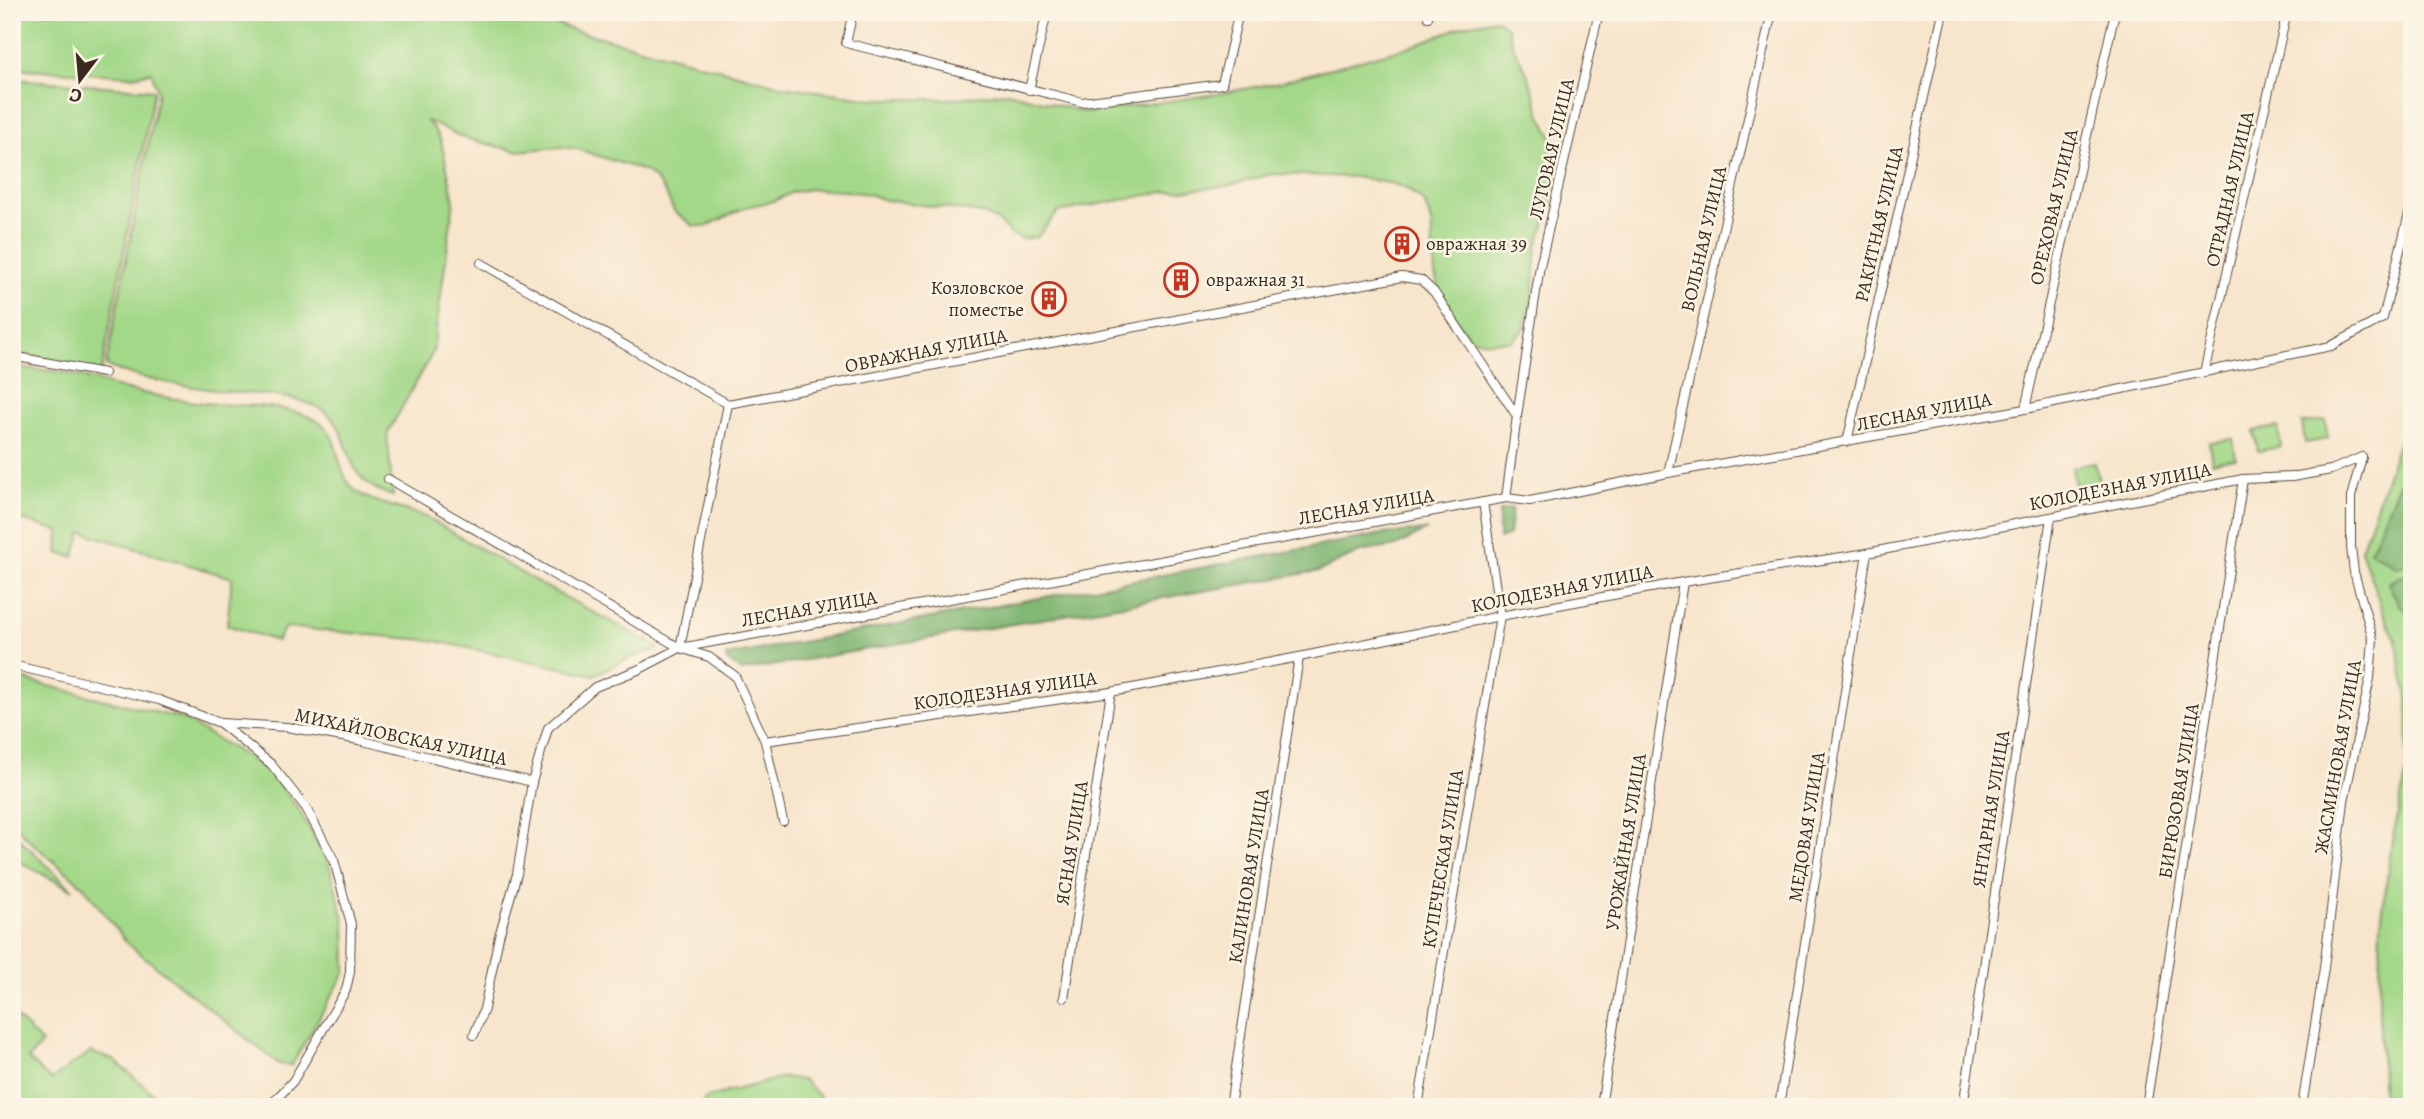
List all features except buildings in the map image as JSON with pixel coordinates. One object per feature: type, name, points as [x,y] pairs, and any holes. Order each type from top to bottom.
[{"type":"street","points":[[853,12],[846,43],[1082,102],[1222,84],[1239,12]]},
{"type":"street","points":[[1029,90],[1047,12]]},
{"type":"street","name":"ЛУГОВАЯ УЛИЦА","points":[[1517,416],[1540,267],[1599,12]]},
{"type":"street","name":"ВОЛЬНАЯ УЛИЦА","points":[[1668,473],[1772,12]]},
{"type":"street","name":"РАКИТНАЯ УЛИЦА","points":[[1847,442],[1943,12]]},
{"type":"street","name":"ОРЕХОВАЯ УЛИЦА","points":[[2025,409],[2115,12]]},
{"type":"street","name":"ОТРАДНАЯ УЛИЦА","points":[[2204,373],[2287,12]]},
{"type":"street","name":"ЛЕСНАЯ УЛИЦА","points":[[680,648],[1506,498],[1530,501],[1668,473],[2025,409],[2331,346],[2383,318],[2412,202]]},
{"type":"street","points":[[481,263],[728,404],[680,648]]},
{"type":"street","name":"ОВРАЖНАЯ УЛИЦА","points":[[728,404],[1402,277],[1420,280],[1434,292],[1517,416]]},
{"type":"street","points":[[12,356],[63,368],[104,373]]},
{"type":"street","points":[[1506,498],[1517,416]]},
{"type":"street","name":"КОЛОДЕЗНАЯ УЛИЦА","points":[[765,741],[1111,692],[1683,582],[1867,553],[2242,479],[2292,477],[2331,470],[2362,457]]},
{"type":"street","name":"ЖАСМИНОВАЯ УЛИЦА","points":[[2302,1107],[2324,968],[2344,801],[2370,678],[2373,639],[2354,572],[2351,547],[2351,496],[2362,457]]},
{"type":"street","points":[[388,479],[680,648],[709,657],[736,676],[765,741],[783,821]]},
{"type":"street","name":"БИРЮЗОВАЯ УЛИЦА","points":[[2146,1107],[2242,479]]},
{"type":"street","name":"КУПЕЧЕСКАЯ УЛИЦА","points":[[1418,1107],[1500,616],[1483,502]]},
{"type":"street","name":"ЯНТАРНАЯ УЛИЦА","points":[[1963,1107],[2051,517]]},
{"type":"street","name":"МЕДОВАЯ УЛИЦА","points":[[1779,1107],[1867,553]]},
{"type":"street","name":"УРОЖАЙНАЯ УЛИЦА","points":[[1601,1107],[1683,582]]},
{"type":"street","points":[[474,1035],[484,1009],[499,936],[517,874],[532,782],[548,728],[595,687],[640,669],[680,648]]},
{"type":"street","name":"КАЛИНОВАЯ УЛИЦА","points":[[1231,1100],[1299,657]]},
{"type":"street","name":"МИХАЙЛОВСКАЯ УЛИЦА","points":[[12,665],[159,700],[220,723],[287,727],[347,738],[532,782]]},
{"type":"street","name":"ЯСНАЯ УЛИЦА","points":[[1065,999],[1111,692]]},
{"type":"street","name":"МИХАЙЛОВСКАЯ УЛИЦА","points":[[220,723],[271,764],[306,808],[334,860],[351,924],[351,972],[346,990],[293,1081],[270,1107]]},
{"type":"green space","points":[[12,12],[526,12],[570,29],[782,86],[873,99],[949,99],[1008,92],[1087,113],[1280,82],[1415,45],[1465,25],[1497,19],[1507,27],[1513,46],[1528,75],[1542,118],[1560,151],[1552,204],[1537,247],[1533,296],[1524,330],[1511,341],[1488,342],[1472,339],[1461,327],[1440,293],[1435,274],[1431,222],[1424,202],[1407,189],[1394,184],[1355,177],[1271,174],[1228,186],[1163,192],[1058,212],[1037,237],[1023,239],[1010,234],[998,221],[981,213],[885,200],[868,194],[839,190],[810,189],[793,192],[774,201],[746,207],[707,226],[694,226],[674,211],[657,181],[645,171],[577,149],[561,147],[516,151],[464,138],[426,120],[441,141],[454,200],[433,352],[387,434],[393,496],[373,487],[361,477],[353,465],[339,428],[331,417],[317,407],[283,397],[163,382],[106,366],[158,91],[151,72],[133,76],[12,68]]},
{"type":"green space","points":[[12,79],[154,90],[101,374],[12,352]]},
{"type":"green space","points":[[12,367],[73,374],[127,390],[195,402],[287,410],[316,420],[330,433],[344,476],[355,491],[426,517],[542,585],[659,647],[594,675],[436,641],[285,627],[277,641],[227,625],[232,578],[82,532],[74,557],[58,553],[59,531],[12,517]]},
{"type":"green space","points":[[2412,404],[2412,454],[2370,550],[2396,567],[2412,562],[2412,570],[2389,584],[2400,606],[2412,613],[2412,1107],[2383,1107],[2379,1007],[2381,923],[2392,841],[2407,771],[2408,701],[2396,640],[2361,550]]},
{"type":"green space","points":[[2325,420],[2328,439],[2305,443],[2302,423]]},
{"type":"green space","points":[[2278,427],[2281,447],[2258,451],[2254,431]]},
{"type":"green space","points":[[2233,439],[2236,458],[2212,462],[2209,442]]},
{"type":"green space","points":[[2412,454],[2412,562],[2397,567],[2370,551]]},
{"type":"green space","points":[[2095,463],[2099,482],[2075,486],[2072,467]]},
{"type":"green space","points":[[1512,508],[1509,535],[1499,539],[1499,511]]},
{"type":"green space","points":[[1427,530],[1396,546],[1360,552],[1319,571],[741,671],[729,662],[726,656],[1383,534]]},
{"type":"green space","points":[[2412,570],[2412,613],[2400,606],[2388,583]]},
{"type":"green space","points":[[12,677],[183,719],[267,769],[299,810],[329,864],[345,923],[346,971],[292,1065],[279,1064],[128,944],[83,886],[12,822]]},
{"type":"green space","points":[[12,832],[73,890],[12,858]]},
{"type":"green space","points":[[12,1013],[42,1043],[28,1059],[51,1080],[90,1052],[114,1060],[168,1107],[12,1107]]},
{"type":"green space","points":[[784,1077],[803,1080],[830,1107],[702,1107],[705,1098]]},
{"type":"place","name":"овражная 39","points":[[1402,244]]},
{"type":"place","name":"овражная 31","points":[[1181,280]]},
{"type":"place","name":"Козловское поместье","points":[[1049,299]]}]
